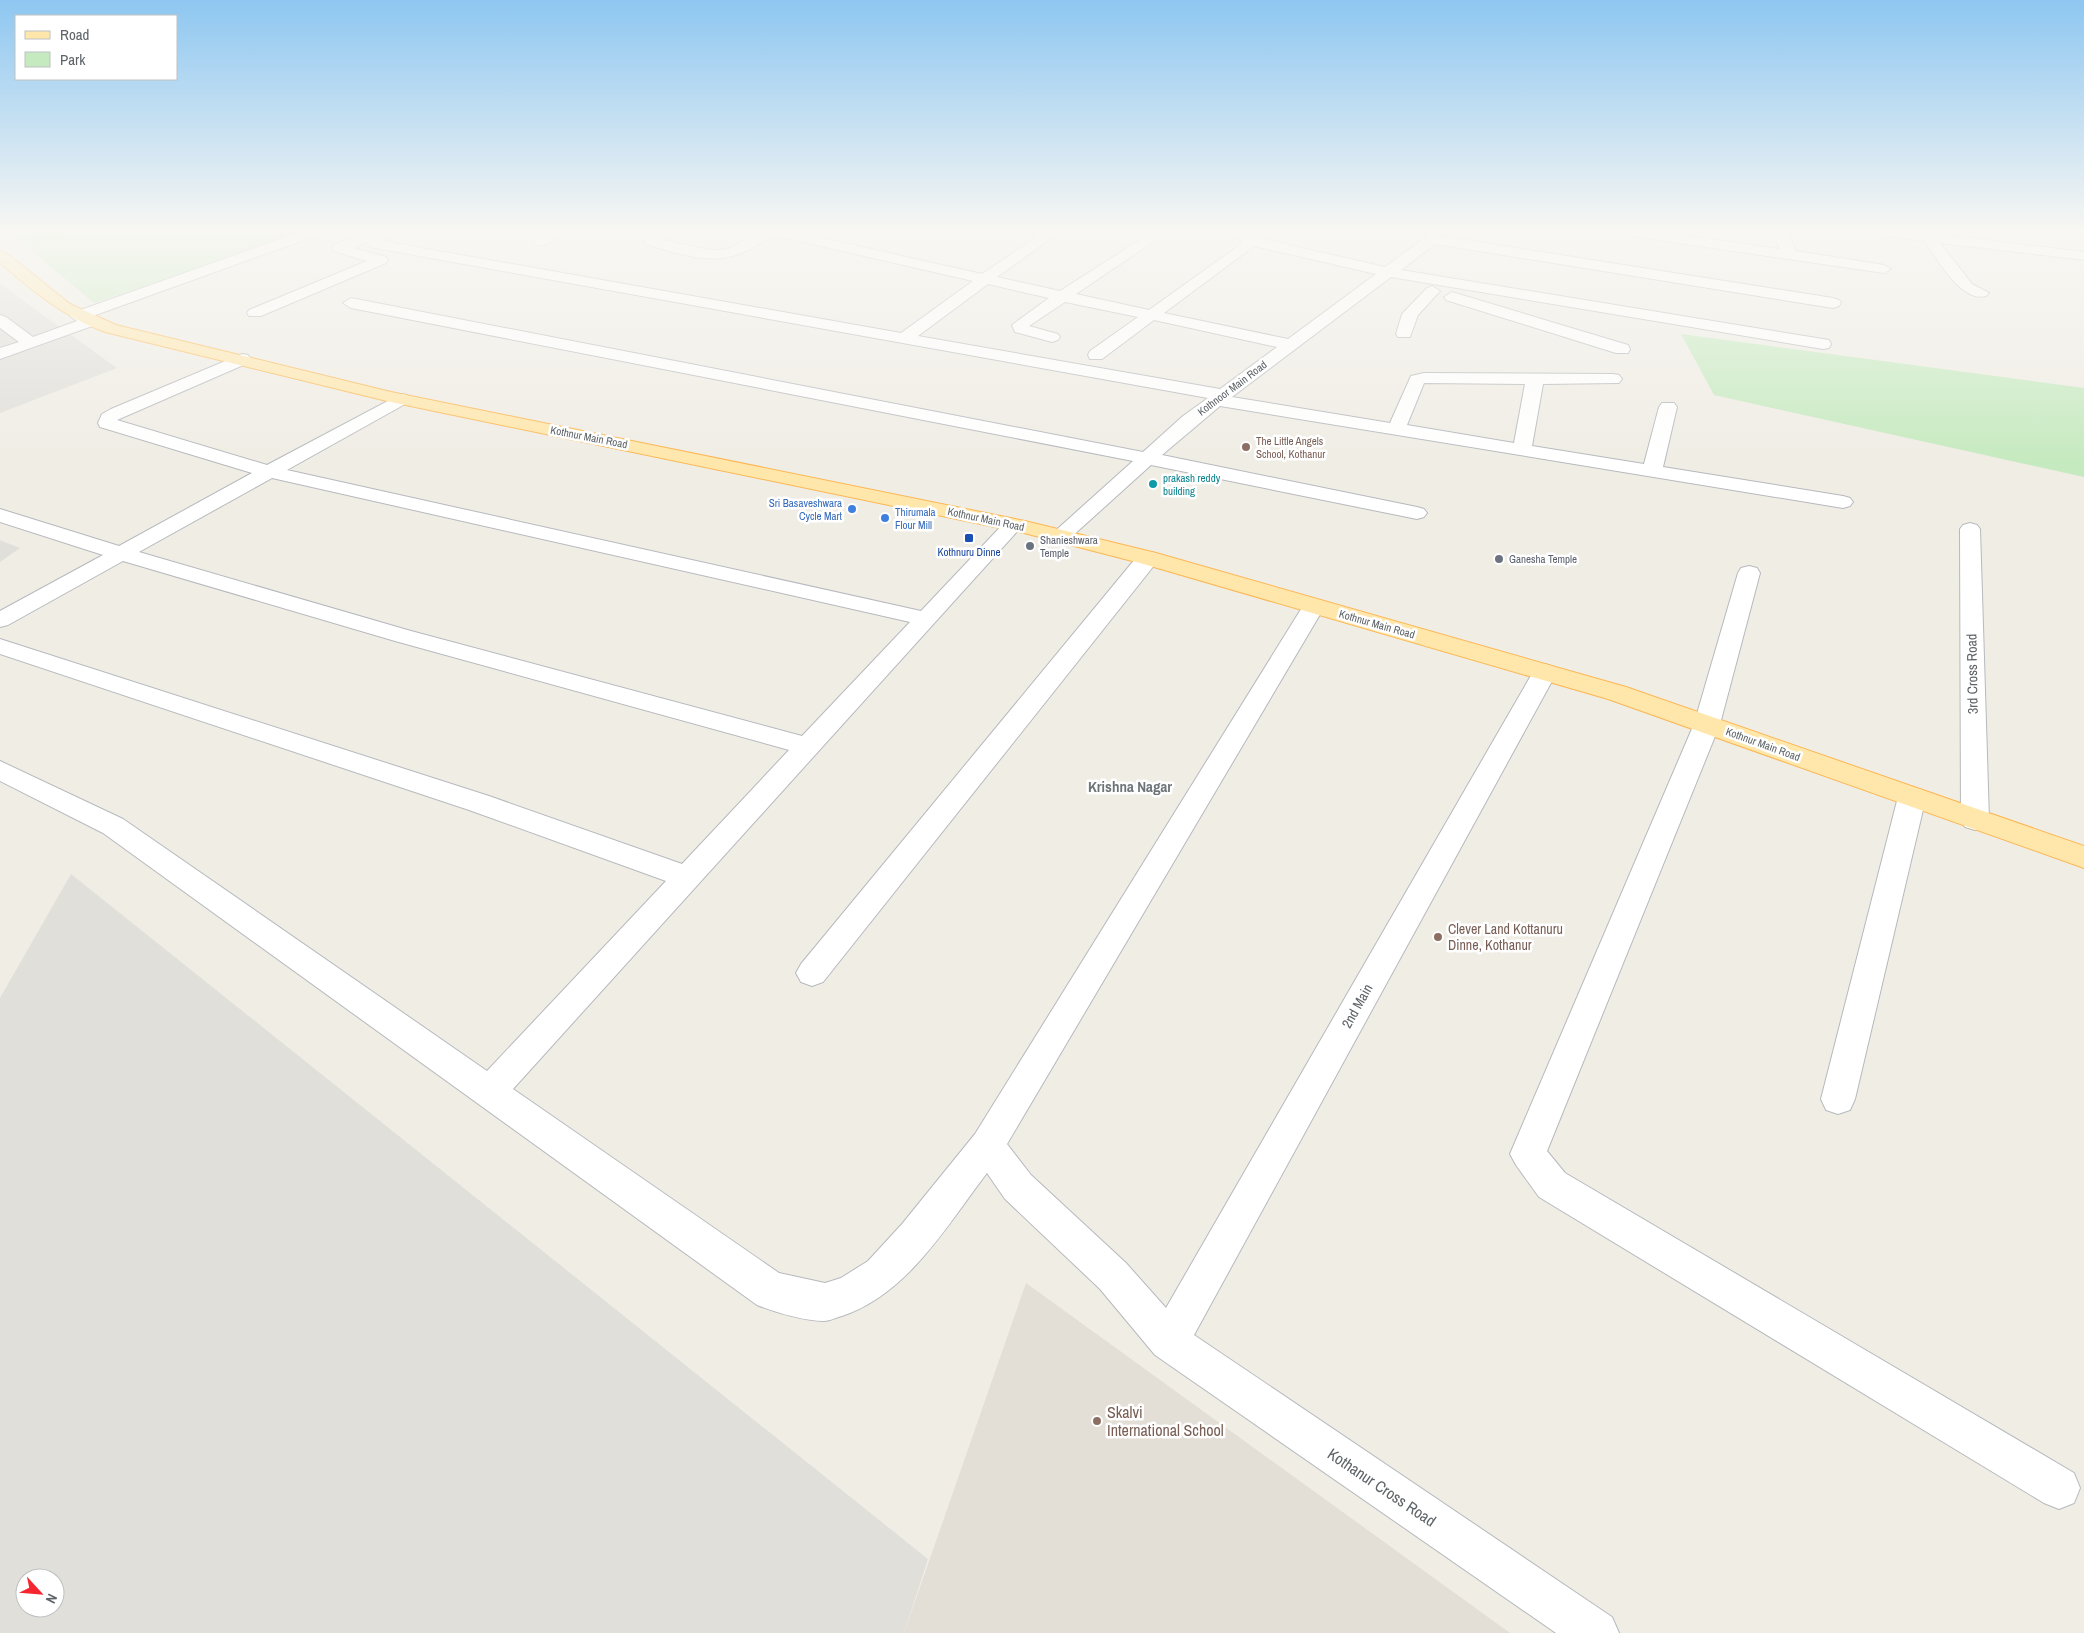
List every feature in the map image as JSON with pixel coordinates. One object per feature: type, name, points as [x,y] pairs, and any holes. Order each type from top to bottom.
[{"type":"main road","name":"Kothnur Main Road","points":[[67,308],[84,319],[174,344],[401,399],[1013,525],[1148,558],[1617,693],[1974,820],[2084,857]]},
{"type":"street","points":[[0,354],[112,308]]},
{"type":"street","points":[[255,313],[266,308]]},
{"type":"street","points":[[377,308],[1146,458],[1417,514]]},
{"type":"street","points":[[737,308],[1396,429],[1843,502]]},
{"type":"street","points":[[905,338],[945,308]]},
{"type":"street","points":[[1044,308],[1020,325],[1021,329],[1052,337]]},
{"type":"street","points":[[1121,308],[1290,344]]},
{"type":"street","points":[[1096,355],[1163,308]]},
{"type":"street","name":"Kothnoor Main Road","points":[[1061,536],[1146,458],[1220,397],[1338,308]]},
{"type":"street","points":[[1404,334],[1410,314],[1416,308]]},
{"type":"street","points":[[1488,308],[1622,349]]},
{"type":"street","points":[[1595,308],[1823,344]]},
{"type":"street","points":[[0,320],[30,343]]},
{"type":"street","points":[[242,359],[117,413],[108,418],[107,423],[270,472],[926,619]]},
{"type":"street","points":[[1396,429],[1417,380],[1436,376],[1613,379]]},
{"type":"street","points":[[1522,450],[1536,378]]},
{"type":"street","points":[[0,620],[401,399]]},
{"type":"street","points":[[1652,471],[1668,407]]},
{"type":"street","points":[[0,515],[121,554],[386,632],[809,746]]},
{"type":"street","points":[[489,1092],[1013,525]]},
{"type":"street","name":"3rd Cross Road","points":[[1970,529],[1974,820]]},
{"type":"street","points":[[812,973],[1148,558]]},
{"type":"street","points":[[1748,573],[1707,724],[1528,1154],[1552,1185],[2059,1488]]},
{"type":"street","points":[[0,770],[113,826],[771,1291],[824,1302],[850,1294],[881,1274],[916,1237],[987,1145],[1314,606]]},
{"type":"street","points":[[0,646],[478,803],[688,877]]},
{"type":"street","name":"2nd Main","points":[[1168,1340],[1545,672]]},
{"type":"street","points":[[1838,1099],[1912,797]]},
{"type":"street","name":"Kothanur Cross Road","points":[[987,1145],[1018,1188],[1113,1276],[1168,1340],[1596,1633]]},
{"type":"shaded area","points":[[0,308],[34,308],[117,368],[0,413]]},
{"type":"shaded area","points":[[0,540],[20,548],[0,562]]},
{"type":"shaded area","points":[[71,874],[928,1559],[904,1633],[0,1633],[0,998]]},
{"type":"shaded area","name":"Skalvi International School","points":[[1026,1283],[1510,1633],[904,1633]]},
{"type":"green space","points":[[1681,334],[2084,388],[2084,477],[1714,395]]},
{"type":"place","name":"The Little Angels School, Kothanur","points":[[1246,447]]},
{"type":"place","name":"prakash reddy building","points":[[1153,484]]},
{"type":"place","name":"Sri Basaveshwara Cycle Mart","points":[[852,509]]},
{"type":"place","name":"Thirumala Flour Mill","points":[[885,518]]},
{"type":"place","name":"Kothnuru Dinne","points":[[969,538]]},
{"type":"place","name":"Shanieshwara Temple","points":[[1030,546]]},
{"type":"place","name":"Ganesha Temple","points":[[1499,559]]},
{"type":"place","name":"Clever Land Kottanuru Dinne, Kothanur","points":[[1438,937]]},
{"type":"place","name":"Skalvi International School","points":[[1097,1421]]},
{"type":"district","name":"Krishna Nagar","points":[[1130,786]]}]
